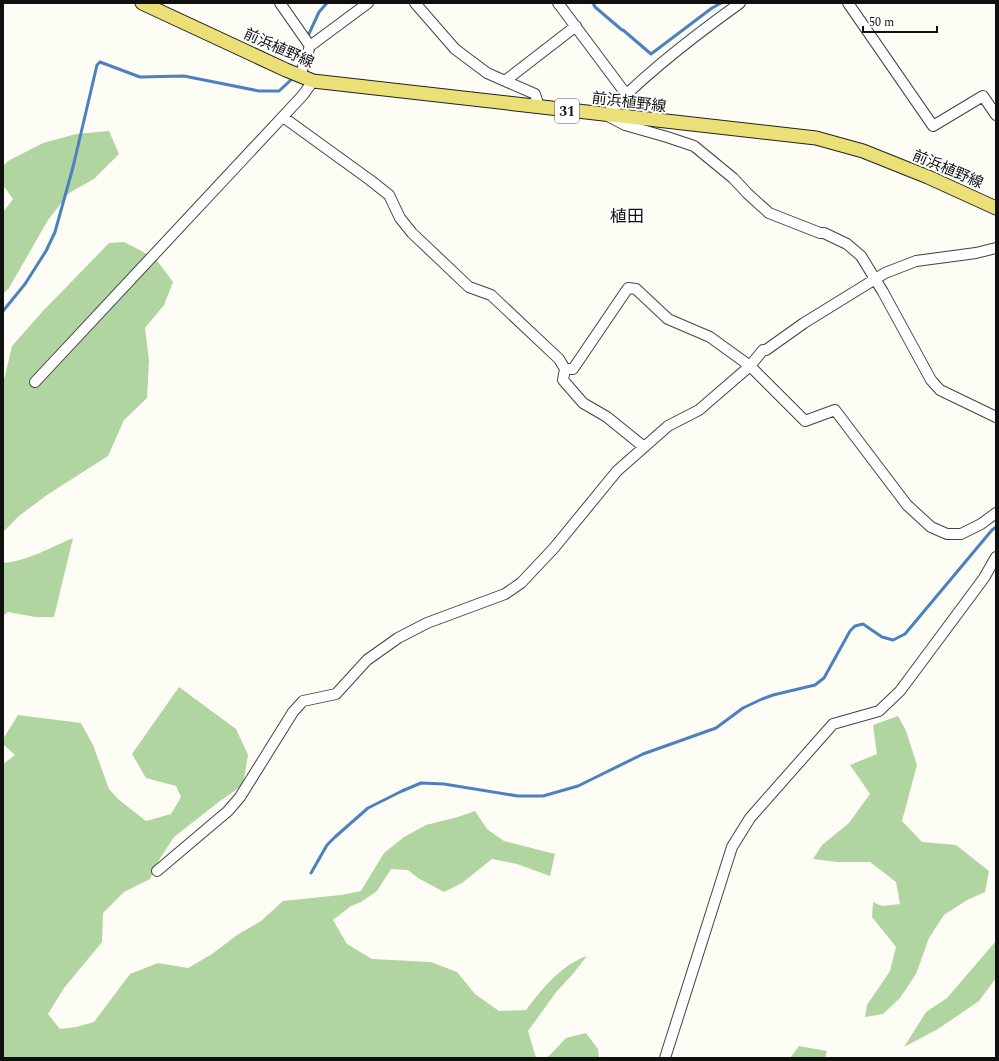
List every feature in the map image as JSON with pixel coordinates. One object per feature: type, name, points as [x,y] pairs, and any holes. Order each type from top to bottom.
[{"type":"main road","name":"前浜植野線","points":[[142,3],[313,81],[816,138],[862,151],[928,177],[996,208]]},
{"type":"street","points":[[280,3],[310,46]]},
{"type":"street","points":[[300,76],[310,46],[368,3]]},
{"type":"street","points":[[415,3],[455,49],[487,73],[535,94],[538,107]]},
{"type":"street","points":[[558,3],[626,94]]},
{"type":"street","points":[[740,3],[709,25],[626,94],[606,115],[625,125],[694,146],[733,178],[769,214],[820,233],[824,233],[847,244],[861,256],[931,380],[940,390],[996,417]]},
{"type":"street","points":[[848,3],[933,126],[983,96],[996,115]]},
{"type":"street","points":[[505,81],[576,26]]},
{"type":"street","points":[[35,382],[304,95],[313,81]]},
{"type":"street","points":[[283,117],[389,195],[400,218],[412,232],[469,287],[491,295],[559,359],[565,369],[563,380],[583,403],[606,417],[644,447]]},
{"type":"street","points":[[158,872],[218,820],[240,797],[293,712],[303,701],[336,694],[367,660],[398,638],[426,623],[505,594],[520,583],[554,548],[617,471],[668,426],[699,410],[750,366],[763,350],[766,350],[804,323],[885,273],[916,261],[976,253],[996,248]]},
{"type":"street","points":[[565,369],[573,369],[628,288],[636,289],[668,319],[710,337],[750,366],[805,421],[835,410],[907,505],[931,527],[948,534],[960,534],[981,524],[996,513]]},
{"type":"street","points":[[665,1058],[732,847],[750,818],[833,724],[879,710],[900,691],[984,578],[996,557]]},
{"type":"green space","points":[[109,131],[119,154],[94,179],[69,193],[48,220],[9,288],[3,294],[3,212],[13,199],[3,185],[3,166],[8,161],[43,143],[76,134]]},
{"type":"green space","points":[[124,242],[155,258],[173,282],[164,305],[145,328],[149,361],[147,398],[124,420],[108,456],[47,495],[19,516],[3,532],[3,384],[12,346],[43,311],[109,243]]},
{"type":"green space","points":[[73,538],[54,617],[35,617],[8,612],[3,616],[3,563],[30,557]]},
{"type":"green space","points":[[179,687],[236,729],[248,755],[243,785],[174,837],[159,860],[150,879],[124,892],[103,913],[102,942],[64,988],[48,1014],[60,1029],[76,1027],[94,1022],[130,974],[158,963],[188,968],[212,954],[237,935],[261,921],[283,901],[341,895],[361,891],[384,853],[404,837],[426,825],[475,811],[487,829],[504,841],[555,854],[550,876],[517,864],[492,859],[462,883],[444,892],[418,878],[408,870],[391,869],[377,891],[361,902],[351,906],[333,920],[347,944],[372,959],[431,962],[457,972],[475,994],[499,1011],[526,1010],[553,978],[569,965],[587,956],[557,991],[528,1031],[536,1058],[3,1058],[3,764],[15,755],[3,744],[3,739],[18,715],[81,723],[93,745],[109,789],[118,799],[146,821],[171,814],[181,797],[176,786],[146,778],[132,754]]},
{"type":"green space","points":[[898,716],[906,731],[917,765],[902,821],[922,842],[956,845],[989,871],[985,892],[967,900],[944,915],[929,938],[916,974],[900,998],[883,1014],[865,1017],[867,1005],[890,971],[896,947],[872,917],[873,902],[882,906],[900,904],[896,882],[870,862],[837,862],[813,859],[822,845],[849,823],[870,794],[850,765],[877,754],[873,725]]},
{"type":"green space","points":[[996,941],[996,978],[979,1001],[938,1029],[904,1047],[926,1012],[947,998]]},
{"type":"green space","points":[[586,1033],[598,1049],[599,1058],[543,1058],[549,1056],[566,1038]]},
{"type":"green space","points":[[799,1046],[827,1051],[825,1058],[790,1058]]},
{"type":"waterway","points":[[307,38],[319,12],[327,3]]},
{"type":"waterway","points":[[593,3],[595,7],[651,54],[712,8],[721,3]]},
{"type":"waterway","points":[[3,311],[25,284],[46,251],[55,232],[73,167],[97,65],[100,62],[140,77],[184,76],[259,91],[279,91],[293,78]]},
{"type":"waterway","points":[[311,873],[327,845],[368,808],[421,783],[444,784],[518,796],[543,796],[578,786],[643,754],[716,728],[743,708],[762,699],[815,685],[824,678],[850,631],[855,626],[863,624],[882,637],[893,640],[905,634],[996,527]]},
{"type":"district","name":"植田","points":[[627,216]]}]
